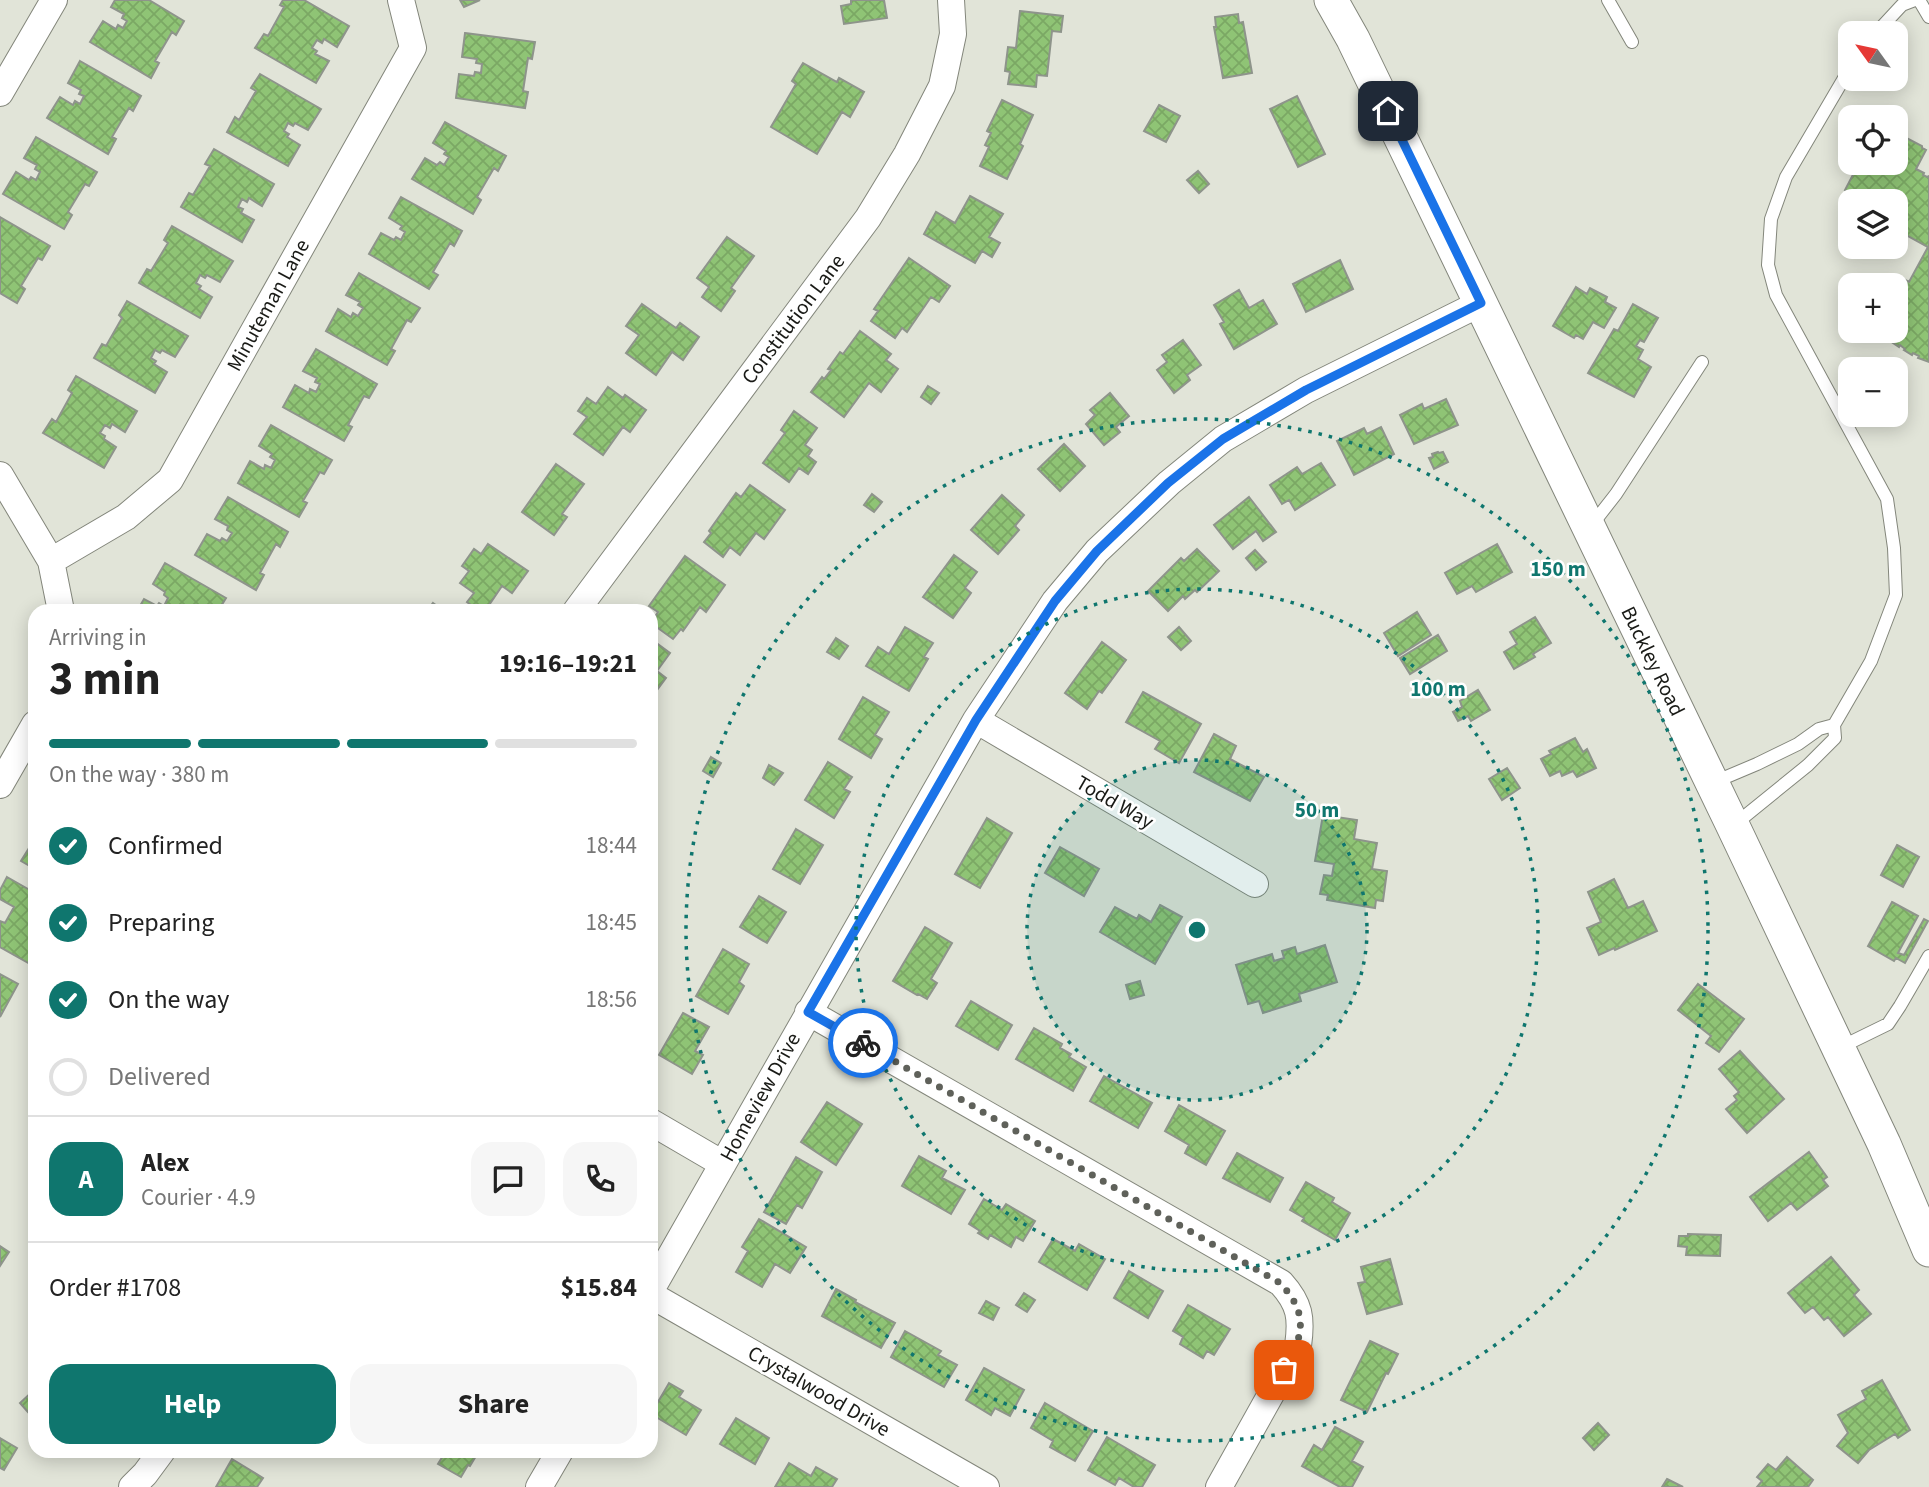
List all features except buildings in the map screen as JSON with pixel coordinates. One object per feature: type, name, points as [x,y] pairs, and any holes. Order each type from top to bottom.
[{"type":"street","points":[[0,93],[54,0]]},
{"type":"street","name":"Minuteman Lane","points":[[51,561],[126,517],[170,480],[413,48],[401,0]]},
{"type":"street","name":"Constitution Lane","points":[[581,604],[868,218],[907,153],[942,86],[953,34],[951,0]]},
{"type":"street","name":"Buckley Road","points":[[1331,0],[1353,39],[1733,826],[1884,1144],[1929,1250]]},
{"type":"street","name":"Homeview Drive","points":[[658,1280],[976,720],[1055,601],[1097,551],[1168,483],[1223,439],[1306,390],[1481,303]]},
{"type":"street","points":[[0,475],[51,561],[60,604]]},
{"type":"street","name":"Todd Way","points":[[976,720],[1255,884]]},
{"type":"street","points":[[0,785],[28,736]]},
{"type":"street","points":[[808,1012],[1280,1283],[1294,1298],[1301,1325],[1298,1346],[1219,1487]]},
{"type":"street","points":[[658,1126],[723,1164]]},
{"type":"street","name":"Crystalwood Drive","points":[[658,1296],[986,1487]]},
{"type":"street","points":[[132,1487],[157,1458]]},
{"type":"street","points":[[539,1487],[556,1458]]},
{"type":"lane","points":[[1608,0],[1632,42]]},
{"type":"lane","points":[[1887,21],[1902,5],[1917,0],[1929,17]]},
{"type":"lane","points":[[1733,826],[1808,765],[1835,738],[1834,725],[1871,661],[1896,595],[1894,548],[1887,499],[1776,295],[1768,265],[1771,219],[1786,177],[1838,88]]},
{"type":"lane","points":[[1589,529],[1616,494],[1702,362]]},
{"type":"lane","points":[[1712,783],[1798,744],[1819,729],[1834,725]]},
{"type":"lane","points":[[1838,1049],[1888,1024],[1929,956]]},
{"type":"way so far","points":[[863,1043],[1280,1283],[1294,1298],[1301,1325],[1298,1346],[1284,1370]]},
{"type":"route","points":[[863,1043],[808,1012],[976,720],[1055,601],[1097,551],[1168,483],[1223,439],[1306,390],[1481,303],[1388,111]]}]
